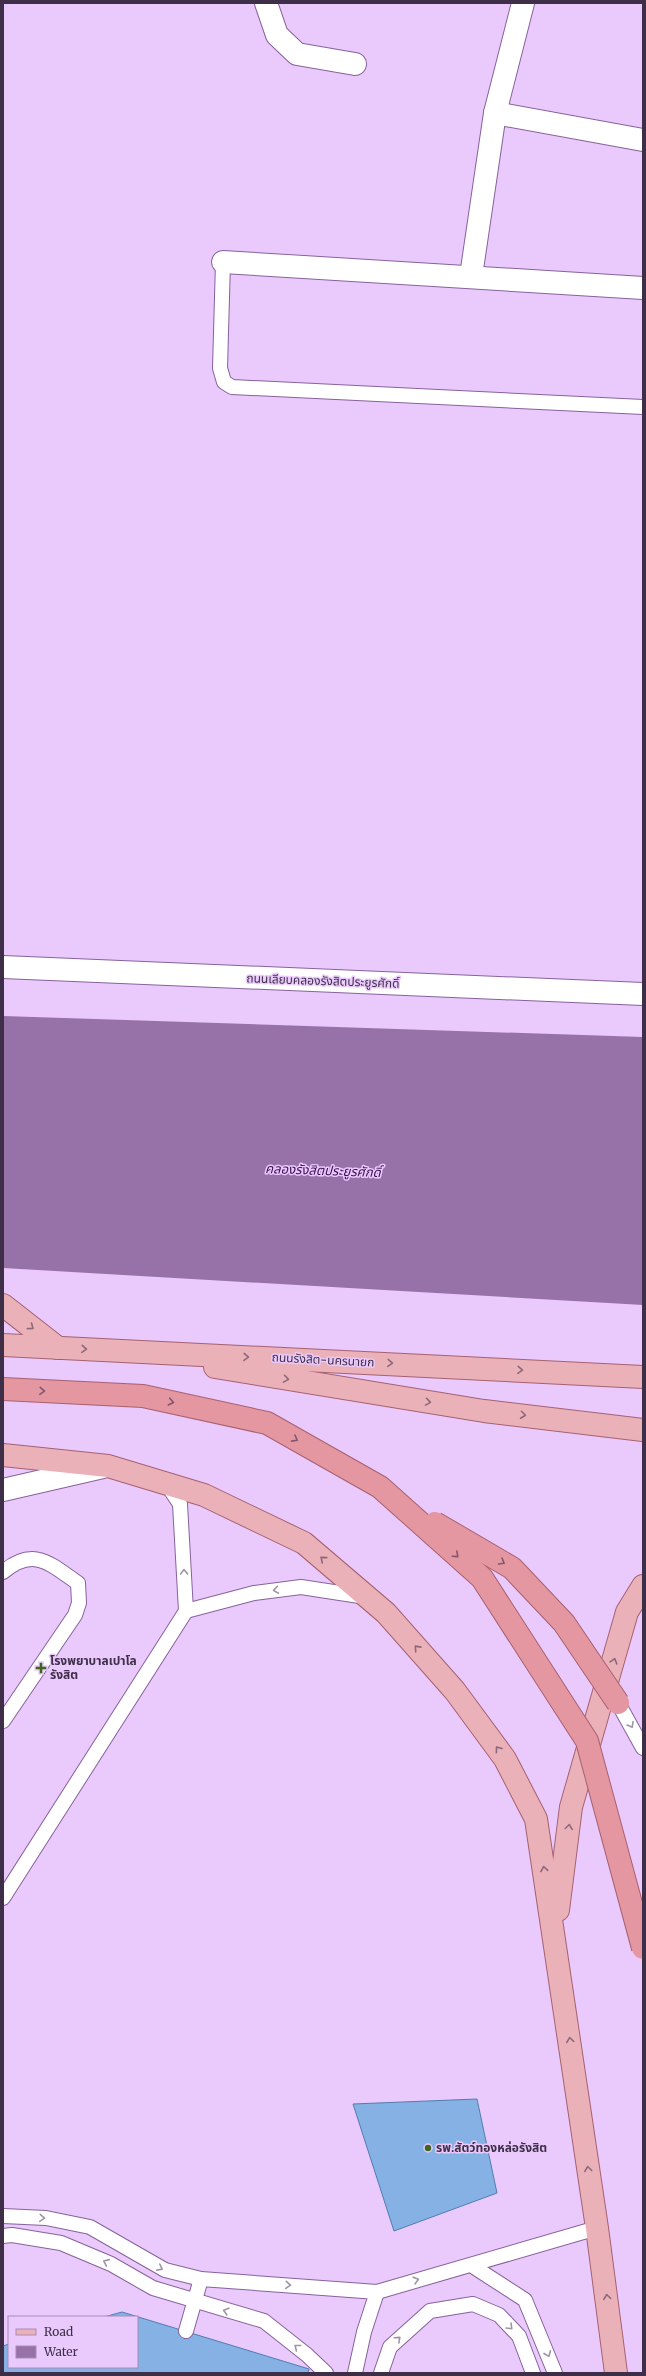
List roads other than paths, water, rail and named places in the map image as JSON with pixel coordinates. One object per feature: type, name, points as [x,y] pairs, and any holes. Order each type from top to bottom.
[{"type":"highway","points":[[3,1389],[143,1396],[267,1423],[380,1487],[395,1500],[482,1578],[587,1741],[643,1948]]},
{"type":"highway","points":[[395,1500],[512,1568],[564,1623],[618,1703]]},
{"type":"main road","points":[[3,1305],[58,1348]]},
{"type":"main road","name":"ถนนรังสิต-นครนายก","points":[[3,1345],[643,1377]]},
{"type":"main road","points":[[123,1352],[484,1411],[643,1430]]},
{"type":"main road","points":[[3,1455],[108,1466],[204,1494],[304,1543],[386,1613],[455,1690],[505,1759],[536,1819],[597,2228],[616,2373]]},
{"type":"main road","points":[[554,1935],[571,1807],[627,1612],[643,1586]]},
{"type":"main road","points":[[612,2336],[622,2373]]},
{"type":"street","points":[[266,3],[277,35],[297,54],[355,64]]},
{"type":"street","points":[[471,276],[495,113],[523,3]]},
{"type":"street","points":[[495,113],[643,140]]},
{"type":"street","points":[[223,262],[471,276],[643,288]]},
{"type":"street","name":"ถนนเลียบคลองรังสิตประยูรศักดิ์","points":[[3,967],[643,994]]},
{"type":"street","points":[[3,1490],[108,1466]]},
{"type":"lane","points":[[223,262],[220,368],[224,382],[232,387],[643,407]]},
{"type":"lane","points":[[3,1898],[186,1611],[180,1504],[166,1483]]},
{"type":"lane","points":[[3,1572],[16,1562],[22,1560],[30,1559],[47,1562],[78,1583],[79,1591],[75,1615],[3,1721]]},
{"type":"lane","points":[[186,1611],[254,1594],[301,1587],[370,1598]]},
{"type":"lane","points":[[618,1703],[643,1748]]},
{"type":"lane","points":[[3,2216],[46,2218],[90,2227],[164,2270],[201,2279],[377,2292],[597,2228]]},
{"type":"lane","points":[[3,2236],[12,2235],[62,2243],[111,2264],[153,2288],[264,2321],[307,2355],[326,2373]]},
{"type":"lane","points":[[471,2264],[526,2300],[556,2373]]},
{"type":"lane","points":[[186,2331],[196,2302],[201,2279]]},
{"type":"lane","points":[[355,2373],[364,2332],[377,2292]]},
{"type":"lane","points":[[381,2373],[390,2347],[430,2311],[473,2304],[499,2315],[519,2336],[533,2373]]},
{"type":"water","name":"คลองรังสิตประยูรศักดิ์","points":[[3,1016],[643,1037],[643,1305],[3,1268]]},
{"type":"place","name":"โรงพยาบาลเปาโล รังสิต","points":[[41,1668]]},
{"type":"place","name":"รพ.สัตว์ทองหล่อรังสิต","points":[[428,2148]]}]
